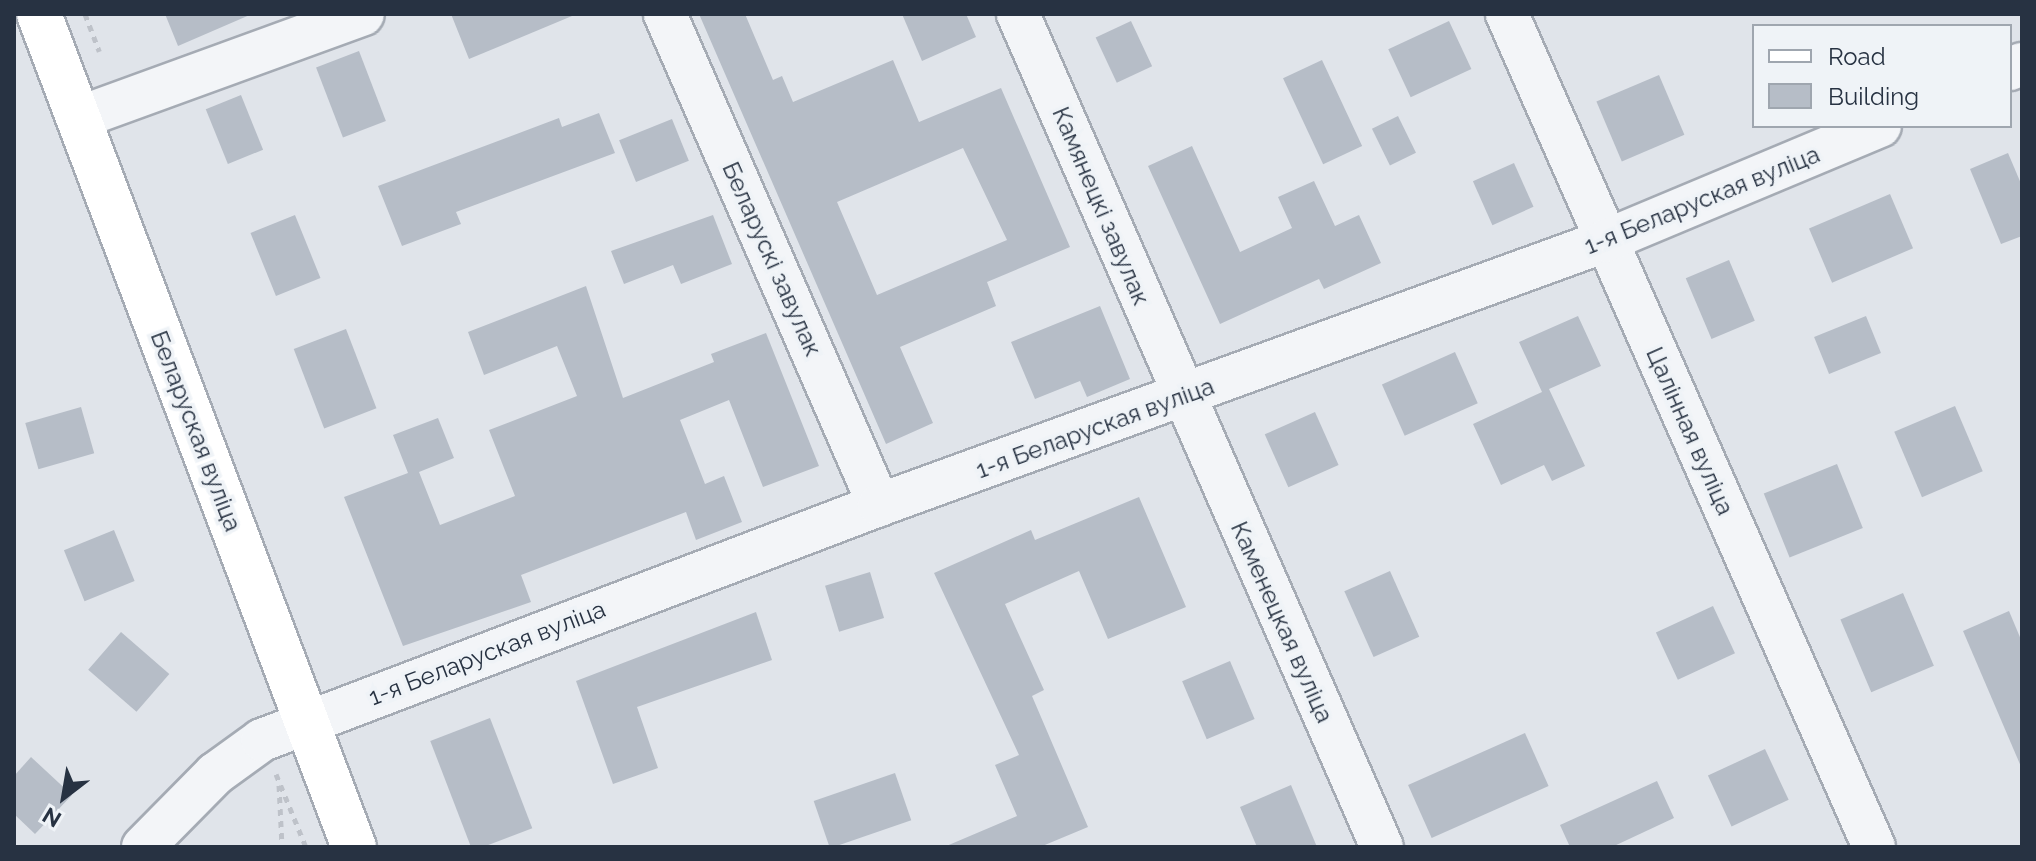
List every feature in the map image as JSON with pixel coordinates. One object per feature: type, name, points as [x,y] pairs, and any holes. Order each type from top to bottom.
[{"type":"main road","name":"Беларуская вуліца","points":[[39,14],[354,847]]},
{"type":"street","points":[[78,118],[363,14]]},
{"type":"street","name":"Беларускі завулак","points":[[665,14],[879,505]]},
{"type":"street","name":"Камянецкі завулак","points":[[1018,14],[1183,397]]},
{"type":"street","name":"Цалінная вуліца","points":[[1507,14],[1874,847]]},
{"type":"street","name":"1-я Беларуская вуліца","points":[[143,847],[215,774],[262,740],[879,505],[1605,241],[1875,128]]},
{"type":"street","name":"Каменецкая вуліца","points":[[1183,397],[1382,847]]},
{"type":"path","points":[[262,740],[306,847]]},
{"type":"path","points":[[279,780],[282,847]]},
{"type":"building","points":[[165,14],[252,14],[178,46]]},
{"type":"building","points":[[451,14],[572,14],[572,16],[469,59]]},
{"type":"building","points":[[699,14],[745,14],[773,80],[782,76],[793,102],[893,60],[919,122],[1001,88],[1070,247],[987,282],[996,306],[900,347],[933,423],[886,444]],"holes":[[[963,148],[1007,240],[877,295],[837,202]]]},
{"type":"building","points":[[902,14],[966,14],[976,37],[922,61]]},
{"type":"building","points":[[1131,21],[1152,66],[1117,83],[1096,37]]},
{"type":"building","points":[[1449,21],[1471,69],[1411,97],[1388,49]]},
{"type":"building","points":[[359,51],[386,121],[343,138],[316,67]]},
{"type":"building","points":[[1322,60],[1362,146],[1323,164],[1283,78]]},
{"type":"building","points":[[1659,75],[1684,135],[1622,161],[1596,102]]},
{"type":"building","points":[[241,95],[263,150],[228,164],[206,109]]},
{"type":"building","points":[[599,113],[615,153],[456,212],[461,224],[402,246],[378,186],[559,118],[562,127]]},
{"type":"building","points":[[1398,116],[1416,153],[1390,166],[1372,129]]},
{"type":"building","points":[[672,119],[689,161],[636,182],[619,140]]},
{"type":"building","points":[[1192,146],[1240,252],[1292,228],[1278,197],[1314,181],[1335,226],[1359,215],[1381,263],[1324,289],[1319,279],[1220,324],[1148,166]]},
{"type":"building","points":[[2008,153],[2022,186],[2022,236],[2001,244],[1970,169]]},
{"type":"building","points":[[1514,163],[1534,207],[1492,225],[1473,181]]},
{"type":"building","points":[[1890,194],[1913,248],[1832,283],[1809,228]]},
{"type":"building","points":[[295,215],[320,278],[276,296],[250,233]]},
{"type":"building","points":[[713,215],[732,264],[681,284],[673,265],[624,284],[611,251]]},
{"type":"building","points":[[1729,260],[1755,321],[1712,339],[1686,278]]},
{"type":"building","points":[[586,286],[623,398],[714,362],[711,354],[766,333],[819,466],[763,487],[729,400],[680,420],[705,484],[724,476],[742,522],[696,540],[686,512],[521,575],[531,602],[403,646],[344,497],[408,473],[393,435],[438,418],[454,458],[419,472],[440,525],[515,496],[489,430],[577,396],[557,346],[484,375],[468,332]]},
{"type":"building","points":[[1100,306],[1130,379],[1087,397],[1080,381],[1035,399],[1011,342]]},
{"type":"building","points":[[1578,316],[1601,366],[1549,389],[1585,466],[1552,481],[1544,465],[1501,485],[1473,424],[1542,392],[1519,342]]},
{"type":"building","points":[[1866,316],[1881,353],[1829,374],[1814,337]]},
{"type":"building","points":[[346,329],[376,408],[324,428],[294,349]]},
{"type":"building","points":[[1455,352],[1478,403],[1405,436],[1382,385]]},
{"type":"building","points":[[1955,406],[1983,471],[1922,497],[1894,432]]},
{"type":"building","points":[[81,407],[94,453],[38,469],[25,423]]},
{"type":"building","points":[[1315,412],[1339,465],[1288,487],[1265,434]]},
{"type":"building","points":[[1837,464],[1863,528],[1790,558],[1764,494]]},
{"type":"building","points":[[1139,497],[1186,607],[1108,639],[1079,571],[1005,604],[1044,690],[1032,696],[1088,827],[1040,847],[944,847],[1017,816],[995,765],[1019,755],[934,573],[1031,530],[1035,540]]},
{"type":"building","points":[[114,530],[135,581],[85,601],[64,550]]},
{"type":"building","points":[[1390,571],[1419,637],[1374,657],[1344,591]]},
{"type":"building","points":[[870,572],[884,618],[839,632],[825,586]]},
{"type":"building","points":[[1903,593],[1934,666],[1871,692],[1840,620]]},
{"type":"building","points":[[1713,606],[1735,653],[1678,680],[1656,633]]},
{"type":"building","points":[[2009,611],[2022,642],[2022,769],[1963,631]]},
{"type":"building","points":[[756,612],[772,660],[637,707],[658,768],[613,784],[576,681]]},
{"type":"building","points":[[121,632],[169,674],[136,712],[88,670]]},
{"type":"building","points":[[1230,661],[1255,719],[1207,739],[1182,681]]},
{"type":"building","points":[[490,718],[532,828],[483,847],[471,847],[430,741]]},
{"type":"building","points":[[1525,733],[1549,786],[1432,838],[1408,785]]},
{"type":"building","points":[[1765,749],[1789,800],[1732,826],[1708,776]]},
{"type":"building","points":[[31,757],[72,795],[35,834],[14,814],[14,776]]},
{"type":"building","points":[[895,773],[911,820],[830,847],[814,801]]},
{"type":"building","points":[[1657,781],[1674,818],[1612,847],[1570,847],[1560,825]]},
{"type":"building","points":[[1291,785],[1317,847],[1257,847],[1240,807]]}]
